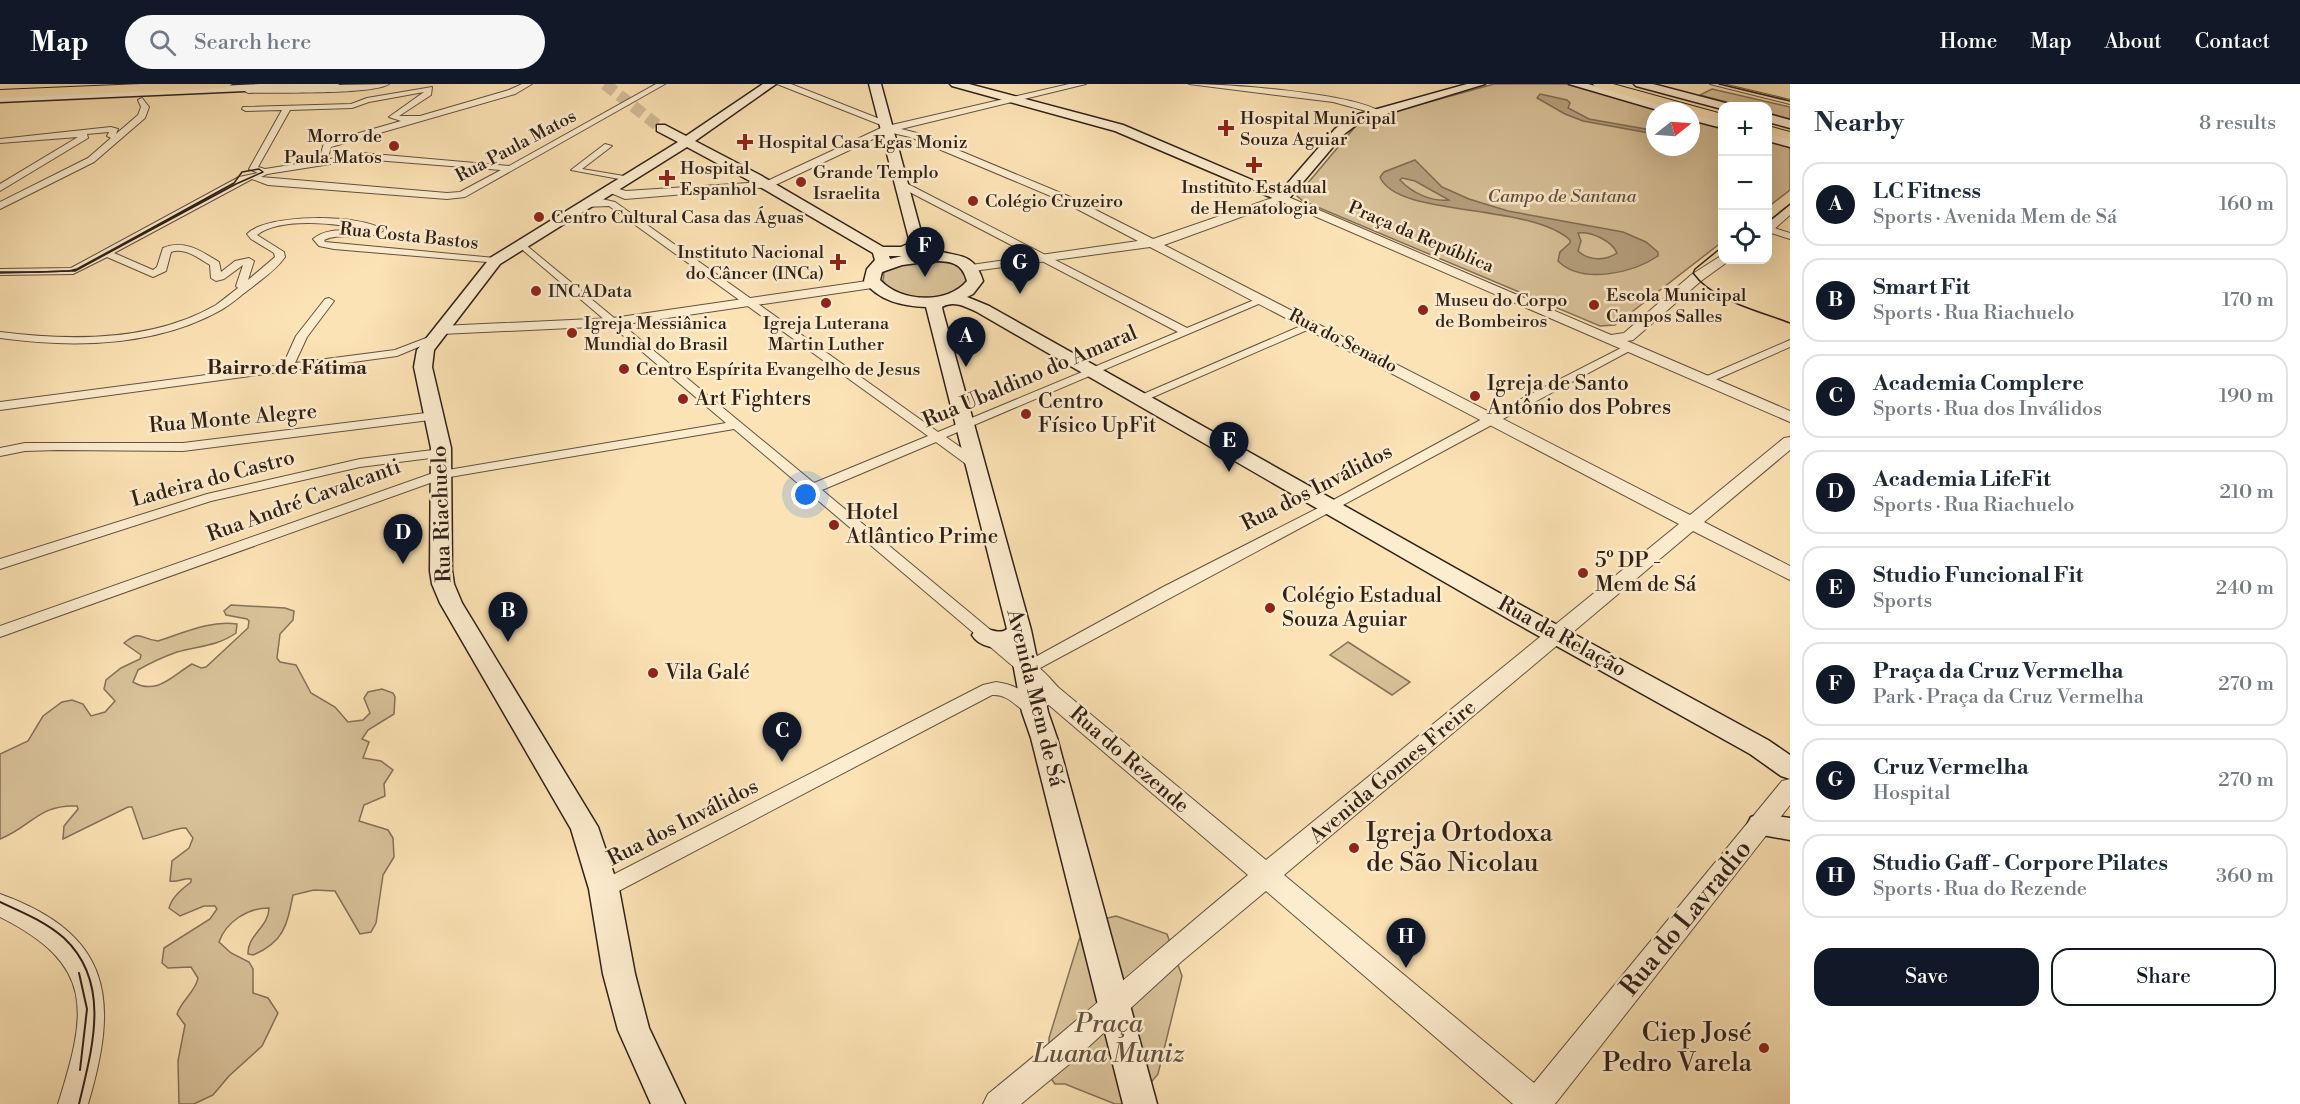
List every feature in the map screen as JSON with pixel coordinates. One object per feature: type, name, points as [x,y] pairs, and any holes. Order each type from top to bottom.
[{"type":"main road","points":[[0,92],[72,84]]},
{"type":"main road","points":[[0,92],[147,84]]},
{"type":"main road","points":[[0,99],[334,84]]},
{"type":"main road","points":[[703,149],[700,144],[703,140],[770,84]]},
{"type":"main road","points":[[875,84],[918,244],[924,251],[961,262],[971,269],[975,277],[973,286],[963,294],[947,300],[927,302],[901,299],[884,293],[875,277]]},
{"type":"main road","points":[[956,84],[1119,128],[1282,198],[1344,128],[1356,119],[1478,84]]},
{"type":"main road","points":[[1575,84],[1646,103]]},
{"type":"main road","points":[[1599,84],[1718,117]]},
{"type":"main road","points":[[1617,84],[1718,111]]},
{"type":"main road","points":[[1640,84],[1718,104]]},
{"type":"main road","points":[[0,92],[206,85],[229,87]]},
{"type":"main road","points":[[60,96],[206,85]]},
{"type":"main road","points":[[1348,103],[1376,108],[1394,107]]},
{"type":"main road","points":[[423,367],[426,350],[495,261],[585,204],[623,187],[687,141],[743,105]]},
{"type":"main road","points":[[1700,118],[1718,123]]},
{"type":"main road","points":[[1772,119],[1790,124]]},
{"type":"main road","points":[[1772,125],[1790,130]]},
{"type":"main road","points":[[661,128],[703,149],[880,251],[904,252],[918,244]]},
{"type":"main road","points":[[1772,131],[1790,136]]},
{"type":"main road","points":[[1772,138],[1790,143]]},
{"type":"main road","points":[[875,277],[884,260],[880,251]]},
{"type":"main road","points":[[875,277],[904,259],[944,256]]},
{"type":"main road","name":"Rua da Relação","points":[[947,300],[968,302],[1558,636],[1765,750],[1790,769]]},
{"type":"main road","name":"Avenida Mem de Sá","points":[[947,300],[935,305],[935,312],[1019,630],[1035,712],[1047,749],[1140,1104]]},
{"type":"main road","name":"Rua Riachuelo","points":[[423,367],[440,436],[441,571],[447,596],[574,808],[592,847],[604,889],[619,974],[634,1030],[668,1104]]},
{"type":"main road","points":[[984,635],[1002,641],[1012,638],[1019,630]]},
{"type":"main road","points":[[1761,825],[1790,829]]},
{"type":"street","points":[[229,87],[362,87],[384,84]]},
{"type":"street","points":[[327,161],[324,157],[327,145],[512,92],[528,84]]},
{"type":"street","name":"Rua Paula Matos","points":[[254,174],[268,182],[447,196],[468,193],[508,168],[661,84]]},
{"type":"street","name":"Rua do Senado","points":[[782,84],[983,163],[1064,198],[1494,418],[1790,574]]},
{"type":"street","points":[[608,146],[575,170],[623,187],[766,185],[886,126],[1081,84]]},
{"type":"street","points":[[1193,84],[1306,96],[1348,103],[1377,112]]},
{"type":"street","points":[[1714,84],[1790,102]]},
{"type":"street","points":[[362,87],[367,100]]},
{"type":"street","points":[[246,109],[352,106],[367,100],[429,89],[428,93],[393,117],[399,119],[425,118]]},
{"type":"street","points":[[121,93],[142,100],[166,92]]},
{"type":"street","points":[[0,206],[91,160],[142,116],[145,107],[142,100]]},
{"type":"street","points":[[254,174],[287,108]]},
{"type":"street","points":[[0,141],[113,129],[111,136],[117,137]]},
{"type":"street","points":[[0,188],[86,136],[69,134]]},
{"type":"street","points":[[0,272],[69,272],[107,254],[254,174],[349,157],[378,156],[508,168]]},
{"type":"street","points":[[901,184],[1042,259],[1187,332]]},
{"type":"street","points":[[612,204],[623,187]]},
{"type":"street","points":[[971,269],[1153,243],[1282,198]]},
{"type":"street","name":"Praça da República","points":[[1282,198],[1790,417]]},
{"type":"street","points":[[585,204],[602,202],[612,204],[975,464]]},
{"type":"street","points":[[1772,224],[1790,209]]},
{"type":"street","name":"Rua Costa Bastos","points":[[244,287],[274,265],[279,257],[275,249],[254,237],[254,231],[267,223],[280,221],[337,224],[379,230],[332,234],[318,239],[322,243],[334,246],[495,261]]},
{"type":"street","points":[[1772,230],[1790,236]]},
{"type":"street","name":"Rua do Rezende","points":[[521,244],[1027,669],[1051,694],[1266,878],[1536,1104]]},
{"type":"street","points":[[0,334],[46,340],[106,337],[160,330],[190,321],[217,309],[244,287],[241,286],[249,261],[238,262],[221,278],[216,278],[215,264],[183,247],[175,246],[166,250],[161,271],[153,274],[107,254]]},
{"type":"street","points":[[1611,339],[1628,337],[1707,269],[1718,263]]},
{"type":"street","points":[[0,406],[397,353],[438,334],[613,322],[750,302],[875,277]]},
{"type":"street","points":[[1597,332],[1620,329],[1676,282],[1695,281]]},
{"type":"street","name":"Rua Ubaldino do Amaral","points":[[812,489],[1263,300]]},
{"type":"street","points":[[287,368],[302,336],[329,301]]},
{"type":"street","points":[[1140,399],[1310,325]]},
{"type":"street","points":[[1704,380],[1790,342]]},
{"type":"street","name":"Rua dos Inválidos","points":[[1027,669],[1168,591],[1629,348]]},
{"type":"street","points":[[397,353],[418,359],[423,367]]},
{"type":"street","name":"Rua Monte Alegre","points":[[0,452],[25,447],[195,446],[434,416]]},
{"type":"street","name":"Rua André Cavalcanti","points":[[0,632],[441,464],[736,425]]},
{"type":"street","name":"Avenida Gomes Freire","points":[[998,1104],[1064,1051],[1173,952],[1266,878],[1790,442]]},
{"type":"street","name":"Ladeira do Castro","points":[[0,564],[207,498],[360,463],[441,464]]},
{"type":"street","name":"Rua dos Inválidos","points":[[604,889],[989,689],[1002,688],[1011,691],[1023,699],[1035,712]]},
{"type":"street","name":"Rua do Lavradio","points":[[1536,1104],[1790,788]]},
{"type":"street","points":[[0,905],[24,915],[53,933],[77,957],[87,980],[93,1008],[90,1046],[74,1104]]},
{"type":"green space","name":"Campo de Santana","points":[[1494,84],[1567,84],[1646,106],[1646,156],[1700,156],[1700,121],[1718,126],[1718,245],[1615,325],[1600,326],[1303,201],[1297,196],[1360,121]]},
{"type":"green space","points":[[1712,89],[1768,102],[1726,102],[1700,95]]},
{"type":"green space","points":[[1772,103],[1790,107],[1790,119],[1772,114]]},
{"type":"green space","points":[[1772,140],[1790,146],[1790,190],[1772,204]]},
{"type":"green space","points":[[941,259],[954,264],[966,275],[967,280],[960,288],[950,293],[938,296],[912,296],[890,288],[883,281],[884,272],[890,267]]},
{"type":"green space","points":[[231,605],[285,608],[294,611],[293,620],[280,634],[277,658],[280,662],[296,665],[311,693],[335,707],[348,722],[363,720],[370,713],[364,698],[368,692],[382,689],[393,693],[395,697],[394,714],[368,730],[362,739],[369,742],[363,758],[381,761],[393,770],[384,784],[385,796],[364,805],[359,821],[388,830],[393,838],[394,857],[383,875],[376,923],[371,932],[360,934],[335,891],[314,890],[293,895],[286,924],[278,938],[253,955],[248,954],[251,941],[266,921],[269,908],[245,913],[232,922],[219,942],[231,953],[249,962],[253,969],[253,993],[268,998],[278,1013],[262,1046],[229,1076],[213,1095],[194,1104],[179,1104],[178,1061],[185,1025],[177,1014],[198,978],[191,967],[168,968],[162,963],[164,948],[210,919],[217,909],[215,906],[204,906],[180,916],[169,908],[175,897],[191,882],[191,879],[170,881],[172,861],[189,848],[193,838],[186,828],[143,839],[132,807],[128,807],[63,839],[64,826],[78,809],[77,806],[64,806],[44,812],[0,839],[0,754],[28,741],[43,716],[62,702],[72,700],[83,704],[91,716],[105,712],[115,701],[104,689],[106,680],[121,668],[140,659],[141,655],[124,643],[134,636],[158,641],[207,626],[237,624],[236,633],[222,641],[177,652],[143,667],[138,670],[133,682],[150,687],[164,682],[192,664],[201,668],[206,667],[248,628],[247,619],[226,615],[224,611]]},
{"type":"green space","points":[[1348,642],[1410,682],[1392,695],[1330,655]]},
{"type":"green space","name":"Praça Luana Muniz","points":[[1116,916],[1167,934],[1182,976],[1158,1074],[1133,1104],[1115,1104],[1065,1084],[1055,1084],[1049,1076],[1049,1038],[1079,940],[1087,923]]},
{"type":"shaded area","points":[[1540,94],[1567,100],[1570,103],[1568,108],[1589,119],[1646,129],[1646,132],[1583,121],[1537,98]]},
{"type":"shaded area","points":[[1415,160],[1442,187],[1469,199],[1508,211],[1623,232],[1646,242],[1658,252],[1658,256],[1622,271],[1608,274],[1580,273],[1558,261],[1560,252],[1570,243],[1570,240],[1550,228],[1525,220],[1411,199],[1391,190],[1380,177],[1384,172]],"holes":[[[1402,178],[1415,181],[1449,200],[1436,200],[1416,193],[1400,180]],[[1578,233],[1600,238],[1611,245],[1617,253],[1597,259],[1587,257],[1578,251],[1581,241]]]},
{"type":"tunnel","points":[[605,84],[661,128]]},
{"type":"tram line","points":[[1719,84],[1790,101]]},
{"type":"tram line","points":[[259,169],[263,172],[236,184],[75,271],[69,271],[77,269],[234,183],[242,172],[259,169]]},
{"type":"tram line","points":[[1772,219],[1790,204]]},
{"type":"tram line","points":[[1718,250],[1693,273],[1702,283],[1737,304],[1790,323]]},
{"type":"tram line","points":[[38,272],[69,271]]},
{"type":"tram line","points":[[0,272],[38,272]]},
{"type":"tram line","points":[[0,273],[38,272]]},
{"type":"tram line","points":[[0,902],[42,922],[57,932],[79,956],[88,975],[93,996],[93,1039],[79,1104]]},
{"type":"tram line","points":[[79,973],[87,1009],[80,1070]]},
{"type":"place","name":"Hospital Municipal Souza Aguiar","points":[[1226,128]]},
{"type":"place","name":"Hospital Casa Egas Moniz","points":[[745,142]]},
{"type":"place","name":"Morro de Paula Matos","points":[[394,146]]},
{"type":"place","name":"Instituto Estadual de Hematologia","points":[[1254,165]]},
{"type":"place","name":"Hospital Espanhol","points":[[667,178]]},
{"type":"place","name":"Grande Templo Israelita","points":[[801,182]]},
{"type":"place","name":"Colégio Cruzeiro","points":[[973,201]]},
{"type":"place","name":"Centro Cultural Casa das Águas","points":[[539,217]]},
{"type":"place","name":"Instituto Nacional do Câncer (INCa)","points":[[838,262]]},
{"type":"place","name":"Praça da Cruz Vermelha","points":[[925,277]]},
{"type":"place","name":"INCAData","points":[[536,291]]},
{"type":"place","name":"Cruz Vermelha","points":[[1020,294]]},
{"type":"place","name":"Igreja Luterana Martin Luther","points":[[826,303]]},
{"type":"place","name":"Escola Municipal Campos Salles","points":[[1594,305]]},
{"type":"place","name":"Museu do Corpo de Bombeiros","points":[[1423,310]]},
{"type":"place","name":"Igreja Messiânica Mundial do Brasil","points":[[572,333]]},
{"type":"place","name":"LC Fitness","points":[[966,367]]},
{"type":"place","name":"Centro Espírita Evangelho de Jesus","points":[[624,369]]},
{"type":"place","name":"Igreja de Santo Antônio dos Pobres","points":[[1475,396]]},
{"type":"place","name":"Art Fighters","points":[[683,399]]},
{"type":"place","name":"Centro Físico UpFit","points":[[1026,414]]},
{"type":"place","name":"Studio Funcional Fit","points":[[1229,472]]},
{"type":"place","name":"Hotel Atlântico Prime","points":[[834,525]]},
{"type":"place","name":"Academia LifeFit","points":[[403,564]]},
{"type":"place","name":"5º DP - Mem de Sá","points":[[1583,573]]},
{"type":"place","name":"Colégio Estadual Souza Aguiar","points":[[1270,608]]},
{"type":"place","name":"Smart Fit","points":[[508,642]]},
{"type":"place","name":"Vila Galé","points":[[653,673]]},
{"type":"place","name":"Academia Complere","points":[[782,762]]},
{"type":"place","name":"Igreja Ortodoxa de São Nicolau","points":[[1354,848]]},
{"type":"place","name":"Studio Gaff - Corpore Pilates","points":[[1406,968]]},
{"type":"place","name":"Ciep José Pedro Varela","points":[[1764,1048]]},
{"type":"district","name":"Bairro de Fátima","points":[[287,368]]}]
